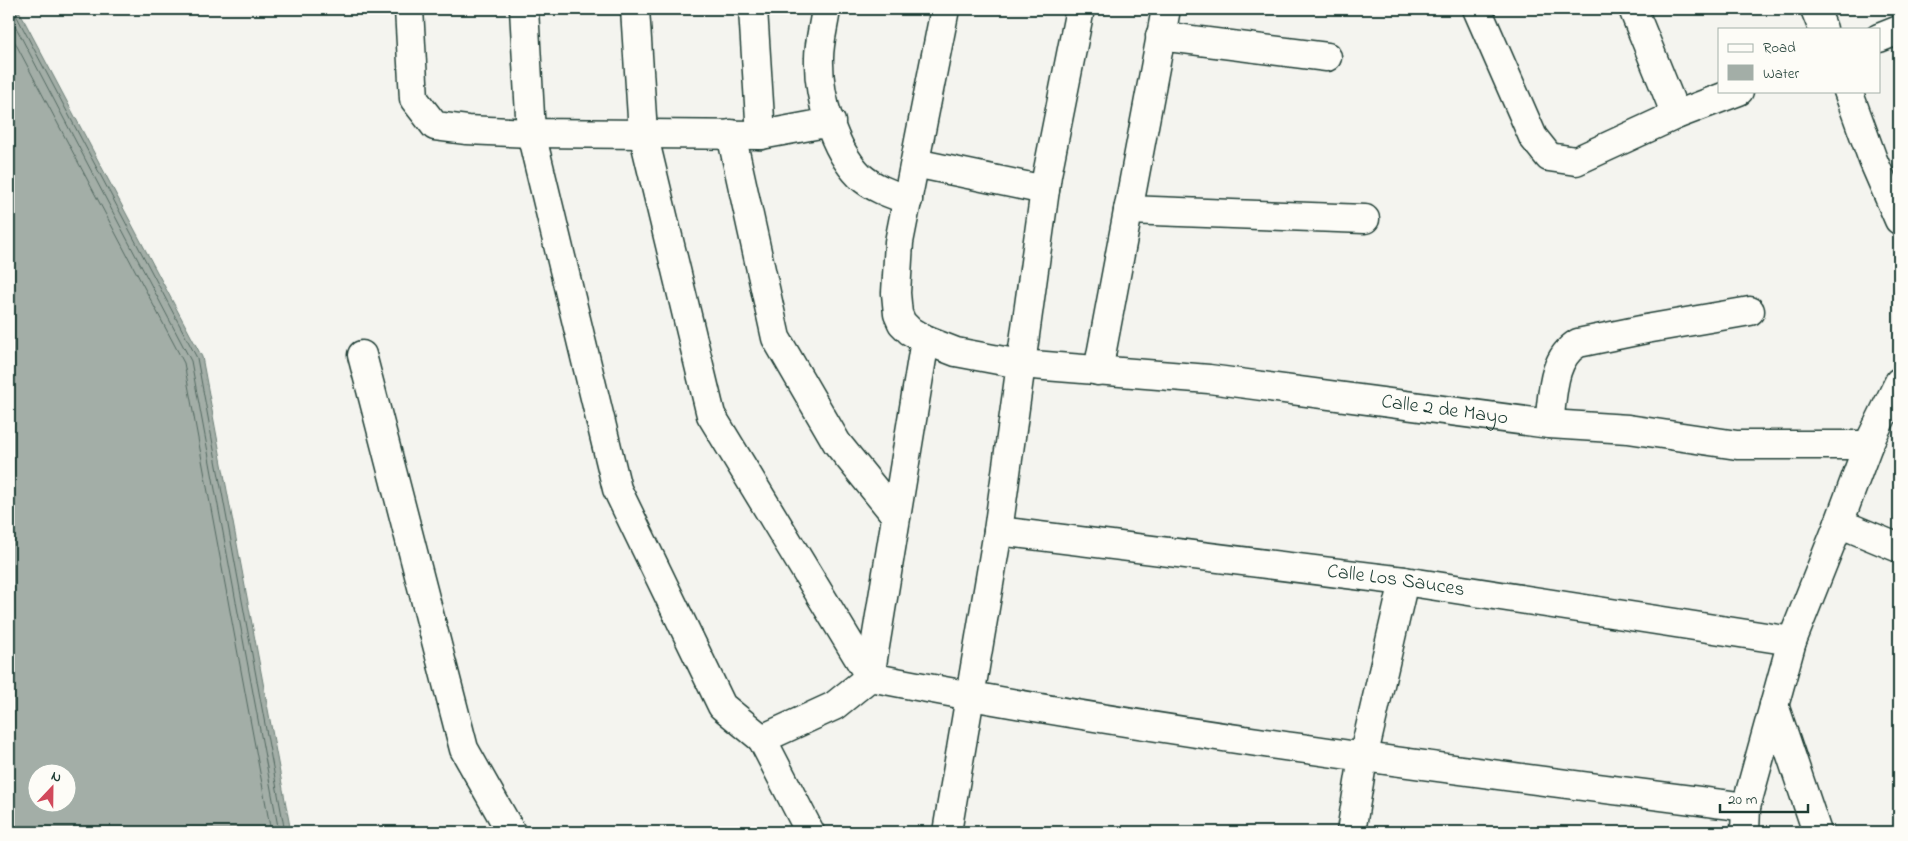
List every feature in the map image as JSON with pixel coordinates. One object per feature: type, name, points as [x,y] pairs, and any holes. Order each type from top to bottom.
[{"type":"street","points":[[409,9],[414,99],[435,126],[467,130],[531,133],[761,135],[831,122]]},
{"type":"street","points":[[524,9],[531,133],[617,489],[722,706],[762,739],[810,832]]},
{"type":"street","points":[[635,9],[643,133],[711,415],[870,676],[1090,717],[1363,758],[1745,820],[1792,640],[1868,445],[1899,382]]},
{"type":"street","points":[[753,9],[761,135]]},
{"type":"street","points":[[826,9],[819,55],[819,76],[838,144],[849,163],[861,177],[877,188],[908,200]]},
{"type":"street","name":"Calle 2 de Mayo","points":[[945,9],[899,242],[896,272],[896,304],[902,323],[910,331],[925,340],[956,352],[1020,364],[1209,379],[1549,424],[1628,430],[1737,445],[1868,445]]},
{"type":"street","points":[[946,832],[998,531],[1045,190],[1080,9]]},
{"type":"street","points":[[1098,371],[1166,9]]},
{"type":"street","points":[[1476,9],[1533,137],[1549,157],[1576,161],[1676,115],[1736,92]]},
{"type":"street","points":[[1633,9],[1676,115]]},
{"type":"street","points":[[1815,9],[1823,28]]},
{"type":"street","points":[[1880,38],[1899,30]]},
{"type":"street","points":[[1160,36],[1326,57]]},
{"type":"street","points":[[1848,92],[1873,160],[1899,220]]},
{"type":"street","points":[[731,134],[776,338],[837,443],[896,516]]},
{"type":"street","points":[[915,164],[1045,190]]},
{"type":"street","points":[[1128,210],[1365,219]]},
{"type":"street","points":[[1549,424],[1560,361],[1571,347],[1578,343],[1646,328],[1750,311]]},
{"type":"street","points":[[762,739],[834,706],[870,676],[925,340]]},
{"type":"street","points":[[362,355],[464,749],[511,832]]},
{"type":"street","points":[[1839,523],[1899,548]]},
{"type":"street","name":"Calle Los Sauces","points":[[998,531],[1404,581],[1792,640]]},
{"type":"street","points":[[1351,832],[1363,758],[1404,581]]},
{"type":"street","points":[[1774,705],[1817,832]]},
{"type":"water","points":[[9,9],[18,9],[202,357],[291,832],[9,832]]}]
